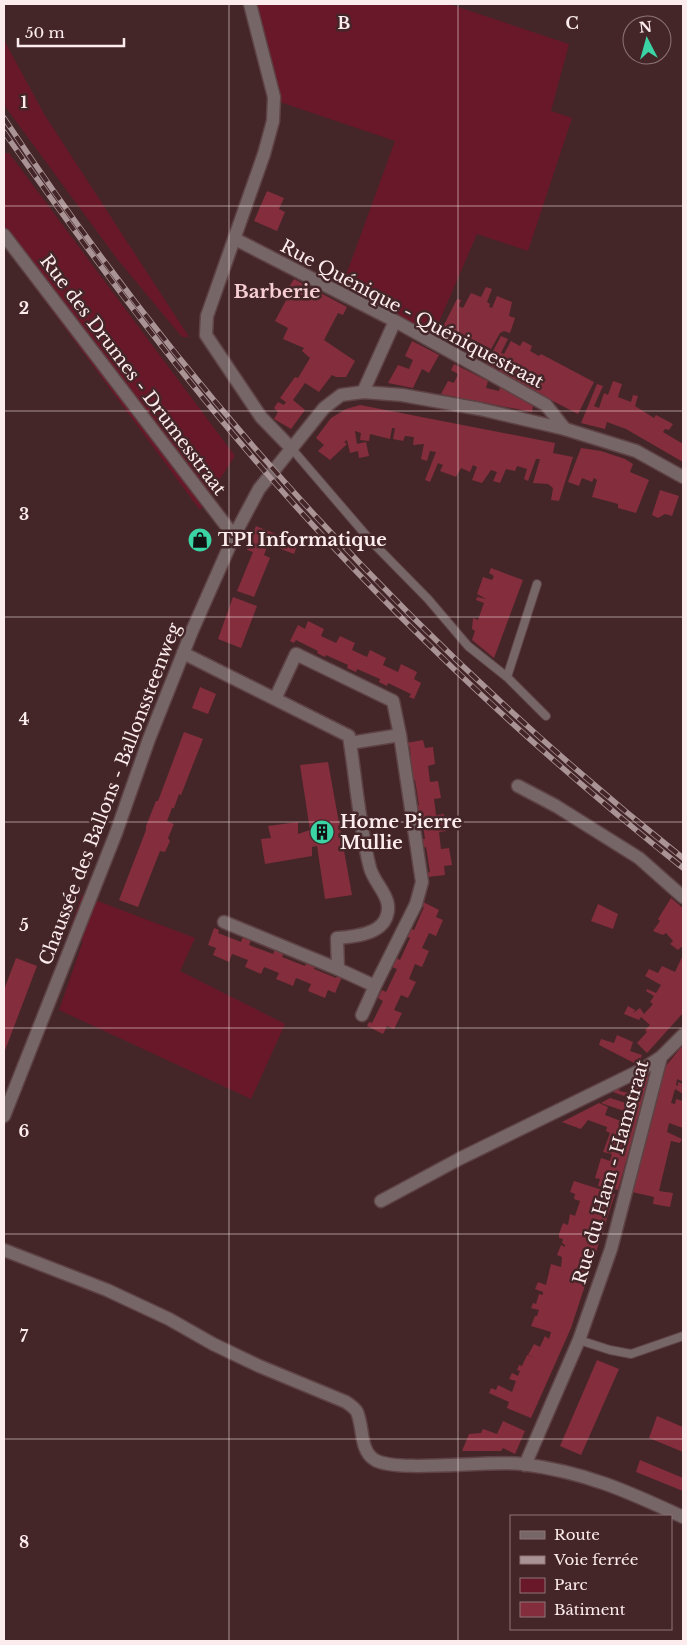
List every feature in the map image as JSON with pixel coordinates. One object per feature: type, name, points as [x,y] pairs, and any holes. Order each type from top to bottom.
[{"type":"street","points":[[250,4],[274,97],[273,121],[235,240],[207,316],[206,335],[261,417],[292,449]]},
{"type":"street","name":"Rue des Drumes - Drumesstraat","points":[[4,235],[234,536]]},
{"type":"street","name":"Rue Quénique - Quéniquestraat","points":[[235,240],[395,321],[546,405],[566,429]]},
{"type":"street","points":[[363,392],[395,321]]},
{"type":"street","name":"Chaussée des Ballons - Ballonssteenweg","points":[[4,1116],[116,833],[148,739],[234,536],[259,489],[324,408],[341,395],[363,392],[412,396],[566,429],[636,451],[683,477]]},
{"type":"street","points":[[183,653],[348,736],[371,870],[386,896],[388,909],[384,922],[374,928],[359,936],[336,938],[338,969]]},
{"type":"street","points":[[275,699],[296,654],[393,701],[400,735],[422,882],[416,904],[362,1015]]},
{"type":"street","points":[[350,743],[400,735]]},
{"type":"street","points":[[518,786],[556,806],[639,858],[683,897]]},
{"type":"street","points":[[224,922],[375,986]]},
{"type":"street","name":"Rue du Ham - Hamstraat","points":[[525,1465],[579,1340],[611,1249],[661,1057],[683,1035]]},
{"type":"street","points":[[381,1201],[461,1158],[644,1069],[661,1057]]},
{"type":"street","points":[[4,1250],[107,1290],[169,1319],[244,1358],[346,1402],[356,1411],[366,1451],[375,1460],[400,1466],[465,1463],[525,1465],[584,1475],[601,1480],[683,1517]]},
{"type":"lane","points":[[292,449],[371,541],[428,599],[468,646],[507,677],[546,716]]},
{"type":"lane","points":[[507,677],[537,584]]},
{"type":"lane","points":[[579,1340],[610,1350],[631,1354],[683,1336]]},
{"type":"green space","points":[[256,4],[449,4],[569,44],[551,111],[572,118],[528,251],[477,234],[433,336],[341,289],[395,141],[280,102]]},
{"type":"green space","points":[[4,40],[44,114],[189,337],[182,337],[118,260],[4,105]]},
{"type":"green space","points":[[4,153],[9,153],[235,456],[200,510],[4,246]]},
{"type":"green space","points":[[82,895],[195,938],[180,971],[285,1024],[251,1099],[59,1010],[83,941],[68,935]]},
{"type":"building","points":[[267,191],[284,198],[279,209],[285,212],[277,231],[254,221]]},
{"type":"building","points":[[294,279],[347,307],[343,315],[338,313],[324,340],[355,361],[346,377],[332,375],[319,392],[305,383],[293,400],[305,410],[291,429],[274,419],[278,412],[274,408],[278,402],[284,405],[286,402],[280,398],[295,377],[298,378],[310,358],[302,351],[304,348],[283,339],[288,328],[275,321],[292,289],[289,287]]},
{"type":"building","points":[[486,287],[492,289],[487,302],[490,304],[489,307],[492,308],[497,296],[512,302],[509,316],[515,318],[510,333],[504,331],[500,333],[491,349],[455,330],[448,342],[438,337],[457,299],[461,300],[459,306],[463,308],[471,293],[481,297]]},
{"type":"building","points":[[501,336],[508,339],[501,353],[504,354],[511,341],[520,346],[523,341],[532,346],[530,351],[539,356],[541,354],[594,382],[578,414],[485,366]]},
{"type":"building","points":[[412,341],[439,355],[429,373],[422,369],[413,388],[388,383],[398,365],[409,369],[413,360],[405,356]]},
{"type":"building","points":[[454,364],[488,381],[486,388],[499,391],[500,387],[533,406],[532,412],[441,394],[448,381],[454,383],[458,374],[451,370]]},
{"type":"building","points":[[613,381],[622,384],[618,397],[631,402],[633,395],[638,396],[635,406],[654,418],[656,415],[673,424],[669,430],[665,429],[663,432],[683,444],[683,462],[626,429],[607,422],[605,429],[581,423],[597,384],[603,386],[594,406],[599,408],[604,393],[608,395]]},
{"type":"building","points":[[360,405],[555,443],[553,453],[573,457],[559,501],[551,500],[553,488],[548,484],[533,483],[540,459],[536,459],[528,481],[524,479],[527,469],[517,466],[515,471],[506,469],[500,483],[493,481],[497,472],[491,470],[482,483],[472,480],[477,467],[473,465],[470,472],[461,468],[456,477],[440,471],[443,465],[438,463],[430,482],[425,480],[436,452],[430,451],[427,461],[421,459],[424,444],[413,445],[414,437],[405,436],[403,441],[393,439],[395,428],[392,428],[390,439],[370,434],[369,441],[360,440],[361,433],[355,431],[357,444],[366,442],[369,456],[359,458],[358,451],[350,453],[347,440],[344,442],[347,444],[330,460],[318,451],[324,445],[316,438],[331,418],[346,409]]},
{"type":"building","points":[[581,448],[601,451],[625,459],[633,464],[630,472],[649,480],[636,513],[618,508],[618,504],[592,497],[597,480],[594,478],[592,482],[582,478],[579,486],[568,482]]},
{"type":"building","points":[[660,490],[679,496],[672,516],[665,514],[658,518],[652,515]]},
{"type":"building","points":[[256,526],[298,543],[294,554],[268,544],[264,555],[270,558],[254,597],[237,591],[253,552],[247,550]]},
{"type":"building","points":[[491,568],[523,580],[494,658],[472,640],[475,631],[472,629],[473,618],[478,620],[484,603],[476,600],[477,597],[486,599],[477,594],[483,577],[492,580],[494,576],[489,573]]},
{"type":"building","points":[[233,597],[257,606],[241,648],[218,639]]},
{"type":"building","points":[[308,621],[324,629],[321,636],[336,643],[340,636],[355,643],[352,650],[367,657],[370,650],[386,658],[383,665],[398,672],[401,664],[417,672],[414,679],[421,683],[414,699],[409,697],[411,694],[388,683],[387,686],[379,682],[380,679],[357,669],[356,672],[347,668],[348,665],[326,655],[325,657],[317,653],[318,651],[296,640],[294,643],[290,641],[298,625],[305,629]]},
{"type":"building","points":[[200,687],[216,694],[208,714],[192,708]]},
{"type":"building","points":[[184,732],[203,739],[181,795],[179,794],[167,821],[174,824],[168,838],[170,841],[165,852],[160,851],[138,907],[119,900],[146,826],[156,801],[158,801]]},
{"type":"building","points":[[423,740],[425,748],[433,747],[435,764],[428,766],[430,782],[438,781],[441,798],[434,799],[436,815],[444,814],[446,831],[439,832],[441,849],[449,848],[452,865],[444,866],[445,875],[428,877],[427,873],[430,872],[426,847],[423,848],[422,839],[425,839],[421,813],[418,814],[416,805],[419,805],[415,780],[412,780],[410,747],[407,747],[406,743]]},
{"type":"building","name":"Home Pierre Mullie","points":[[328,762],[352,895],[325,899],[317,846],[312,847],[312,856],[265,864],[261,839],[271,838],[268,826],[298,822],[298,834],[310,830],[300,765]]},
{"type":"building","points":[[671,898],[683,908],[683,949],[681,947],[678,950],[670,944],[673,941],[666,933],[663,935],[653,931]]},
{"type":"building","points":[[423,902],[439,910],[436,917],[443,920],[436,936],[429,933],[422,948],[429,951],[422,967],[415,964],[409,979],[416,982],[408,998],[401,995],[394,1010],[402,1013],[394,1029],[387,1026],[383,1034],[367,1026],[369,1022],[372,1023],[383,1001],[378,998],[382,990],[386,992],[397,969],[392,967],[396,958],[400,960],[410,938],[406,936],[410,928],[414,930],[424,907],[421,906]]},
{"type":"building","points":[[598,904],[618,914],[613,929],[591,921]]},
{"type":"building","points":[[214,928],[219,930],[218,933],[241,942],[243,937],[251,940],[249,945],[273,954],[275,949],[284,953],[282,957],[305,966],[307,962],[315,965],[314,969],[336,978],[338,975],[342,977],[335,993],[328,990],[325,998],[308,991],[311,984],[296,978],[293,986],[276,979],[279,973],[264,967],[261,974],[245,967],[248,960],[232,954],[229,962],[213,955],[216,948],[208,945]]},
{"type":"building","points":[[683,955],[683,1013],[647,1053],[637,1043],[647,1032],[645,1030],[650,1025],[641,1017],[639,1020],[624,1014],[628,1006],[635,1010],[633,1013],[640,1008],[644,1014],[653,1004],[650,1002],[654,996],[646,991],[647,989],[656,993],[661,985],[645,976],[649,969],[658,973],[662,966],[675,972]]},
{"type":"building","points":[[16,958],[37,966],[4,1053],[4,990]]},
{"type":"building","points":[[617,1035],[633,1042],[630,1051],[642,1055],[638,1065],[599,1045],[601,1039],[614,1043]]},
{"type":"building","points":[[683,1045],[683,1079],[681,1081],[677,1079],[676,1085],[678,1086],[678,1082],[683,1084],[683,1094],[675,1089],[671,1103],[675,1104],[676,1099],[683,1101],[683,1128],[669,1123],[667,1132],[682,1139],[680,1143],[671,1141],[659,1191],[673,1193],[670,1207],[653,1204],[654,1197],[632,1192],[665,1067]]},
{"type":"building","points":[[642,1073],[650,1076],[618,1190],[598,1186],[600,1179],[595,1178],[601,1158],[610,1161],[612,1154],[603,1152],[610,1133],[606,1131],[607,1127],[588,1120],[581,1129],[562,1122],[599,1103],[608,1107],[605,1115],[621,1121],[624,1111],[601,1103],[610,1098],[626,1103],[627,1097],[613,1092],[616,1085],[622,1082],[619,1091],[629,1093],[632,1078]]},
{"type":"building","points":[[574,1181],[615,1194],[571,1328],[531,1418],[507,1408],[509,1402],[489,1393],[491,1388],[496,1390],[498,1385],[512,1392],[516,1381],[509,1379],[512,1373],[518,1376],[520,1371],[517,1370],[519,1365],[522,1366],[527,1355],[535,1358],[528,1355],[534,1344],[540,1347],[545,1336],[549,1339],[551,1332],[531,1326],[539,1310],[531,1308],[533,1303],[536,1304],[539,1294],[543,1295],[543,1292],[535,1289],[538,1282],[546,1285],[551,1264],[561,1267],[562,1257],[557,1255],[561,1245],[565,1247],[565,1245],[562,1243],[563,1239],[559,1238],[559,1234],[563,1223],[568,1225],[570,1214],[575,1216],[580,1201],[574,1199],[575,1194],[570,1192]]},
{"type":"building","points":[[597,1360],[619,1369],[581,1455],[560,1446]]},
{"type":"building","points":[[657,1416],[683,1427],[683,1452],[649,1438]]},
{"type":"building","points":[[503,1421],[525,1431],[515,1454],[503,1448],[501,1451],[462,1451],[469,1434],[481,1433],[483,1429],[497,1434]]},
{"type":"building","points":[[640,1460],[683,1478],[683,1491],[636,1472]]},
{"type":"railway","points":[[4,118],[75,221],[151,322],[231,420],[314,515],[402,606],[492,694],[586,778],[683,858]]},
{"type":"railway","points":[[4,132],[81,240],[161,346],[269,477],[324,537],[380,596],[497,710],[620,817],[683,868]]},
{"type":"place","name":"TPI Informatique","points":[[200,540]]},
{"type":"place","name":"Home Pierre Mullie","points":[[322,832]]},
{"type":"district","name":"Barberie","points":[[277,291]]}]
